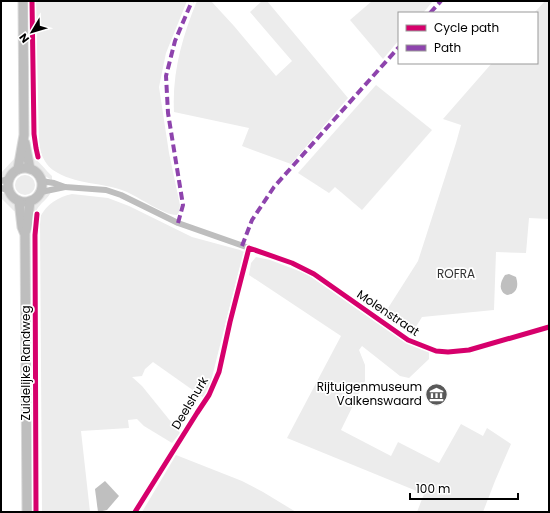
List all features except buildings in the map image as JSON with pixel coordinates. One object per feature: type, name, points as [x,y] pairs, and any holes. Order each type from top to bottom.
[{"type":"main road","points":[[23,1],[24,135],[30,169]]},
{"type":"main road","points":[[18,169],[24,135]]},
{"type":"main road","points":[[18,169],[30,169],[39,176],[41,181],[41,192],[30,201],[19,201],[10,195],[5,189],[5,180],[18,169]]},
{"type":"main road","name":"Zuidelijke Randweg","points":[[19,201],[22,227],[25,233]]},
{"type":"main road","name":"Zuidelijke Randweg","points":[[27,512],[25,233],[30,201]]},
{"type":"street","name":"Molenstraat","points":[[41,181],[54,183],[65,187],[106,190],[121,195],[178,223],[292,263],[314,274],[408,340],[436,351],[448,352],[469,350],[549,327]]},
{"type":"street","name":"Molenstraat","points":[[41,192],[65,187]]},
{"type":"street","name":"Deelshurk","points":[[135,512],[209,395],[219,372],[249,248]]},
{"type":"green space","points":[[36,1],[187,1],[166,53],[159,87],[169,153],[180,205],[177,215],[166,213],[127,192],[109,186],[80,181],[61,175],[50,168],[46,162],[39,147]]},
{"type":"green space","points":[[197,1],[211,1],[276,76],[292,61],[250,12],[262,1],[267,1],[348,98],[291,164],[242,146],[249,128],[174,112],[176,69],[187,28]]},
{"type":"green space","points":[[372,1],[433,1],[424,12],[398,12],[398,41],[383,59],[350,20]]},
{"type":"green space","name":"ROFRA","points":[[545,1],[549,1],[549,219],[529,218],[526,253],[496,252],[494,310],[422,317],[412,333],[383,316],[418,261],[456,143],[461,125],[443,119],[491,64],[538,64],[538,12],[535,12]]},
{"type":"green space","points":[[376,85],[432,130],[362,210],[335,187],[329,193],[298,173]]},
{"type":"green space","points":[[15,158],[17,158],[15,165],[3,178],[1,178],[1,173]]},
{"type":"green space","points":[[32,158],[52,176],[52,180],[40,171]]},
{"type":"green space","points":[[25,175],[32,178],[35,185],[32,192],[25,195],[18,192],[15,185],[18,178]]},
{"type":"green space","points":[[1,192],[11,200],[16,211],[14,211],[1,198]]},
{"type":"green space","points":[[51,192],[36,211],[32,212],[39,199]]},
{"type":"green space","points":[[72,194],[108,198],[129,206],[192,237],[244,252],[209,389],[204,398],[153,362],[145,369],[142,376],[132,377],[142,386],[180,433],[172,443],[144,426],[137,419],[128,420],[129,428],[81,431],[90,512],[42,512],[40,217],[46,208],[53,202]]},
{"type":"green space","points":[[256,257],[270,260],[307,274],[408,343],[429,352],[429,359],[409,378],[400,376],[362,346],[359,350],[365,365],[365,381],[341,430],[391,456],[398,442],[439,463],[461,424],[483,436],[487,428],[511,444],[483,512],[417,512],[424,494],[287,438],[341,336],[249,275],[251,263]]},
{"type":"green space","points":[[176,455],[242,481],[296,512],[142,512]]},
{"type":"shaded area","points":[[509,274],[516,277],[517,286],[513,293],[507,295],[502,291],[501,286],[505,275]]},
{"type":"shaded area","points":[[105,481],[119,496],[107,510],[98,512],[95,489]]},
{"type":"marked path","points":[[178,223],[183,205],[168,113],[166,76],[175,41],[192,1]]},
{"type":"marked path","points":[[431,12],[441,1]]},
{"type":"marked path","points":[[242,246],[252,220],[274,187],[398,48]]},
{"type":"cycle path","points":[[32,1],[34,134],[38,157]]},
{"type":"cycle path","points":[[36,512],[35,235],[37,214]]},
{"type":"cycle path","points":[[135,512],[209,395],[219,372],[249,248],[292,263],[314,274],[408,340],[436,351],[448,352],[469,350],[549,327]]},
{"type":"place","name":"Rijtuigenmuseum Valkenswaard","points":[[437,394]]}]
